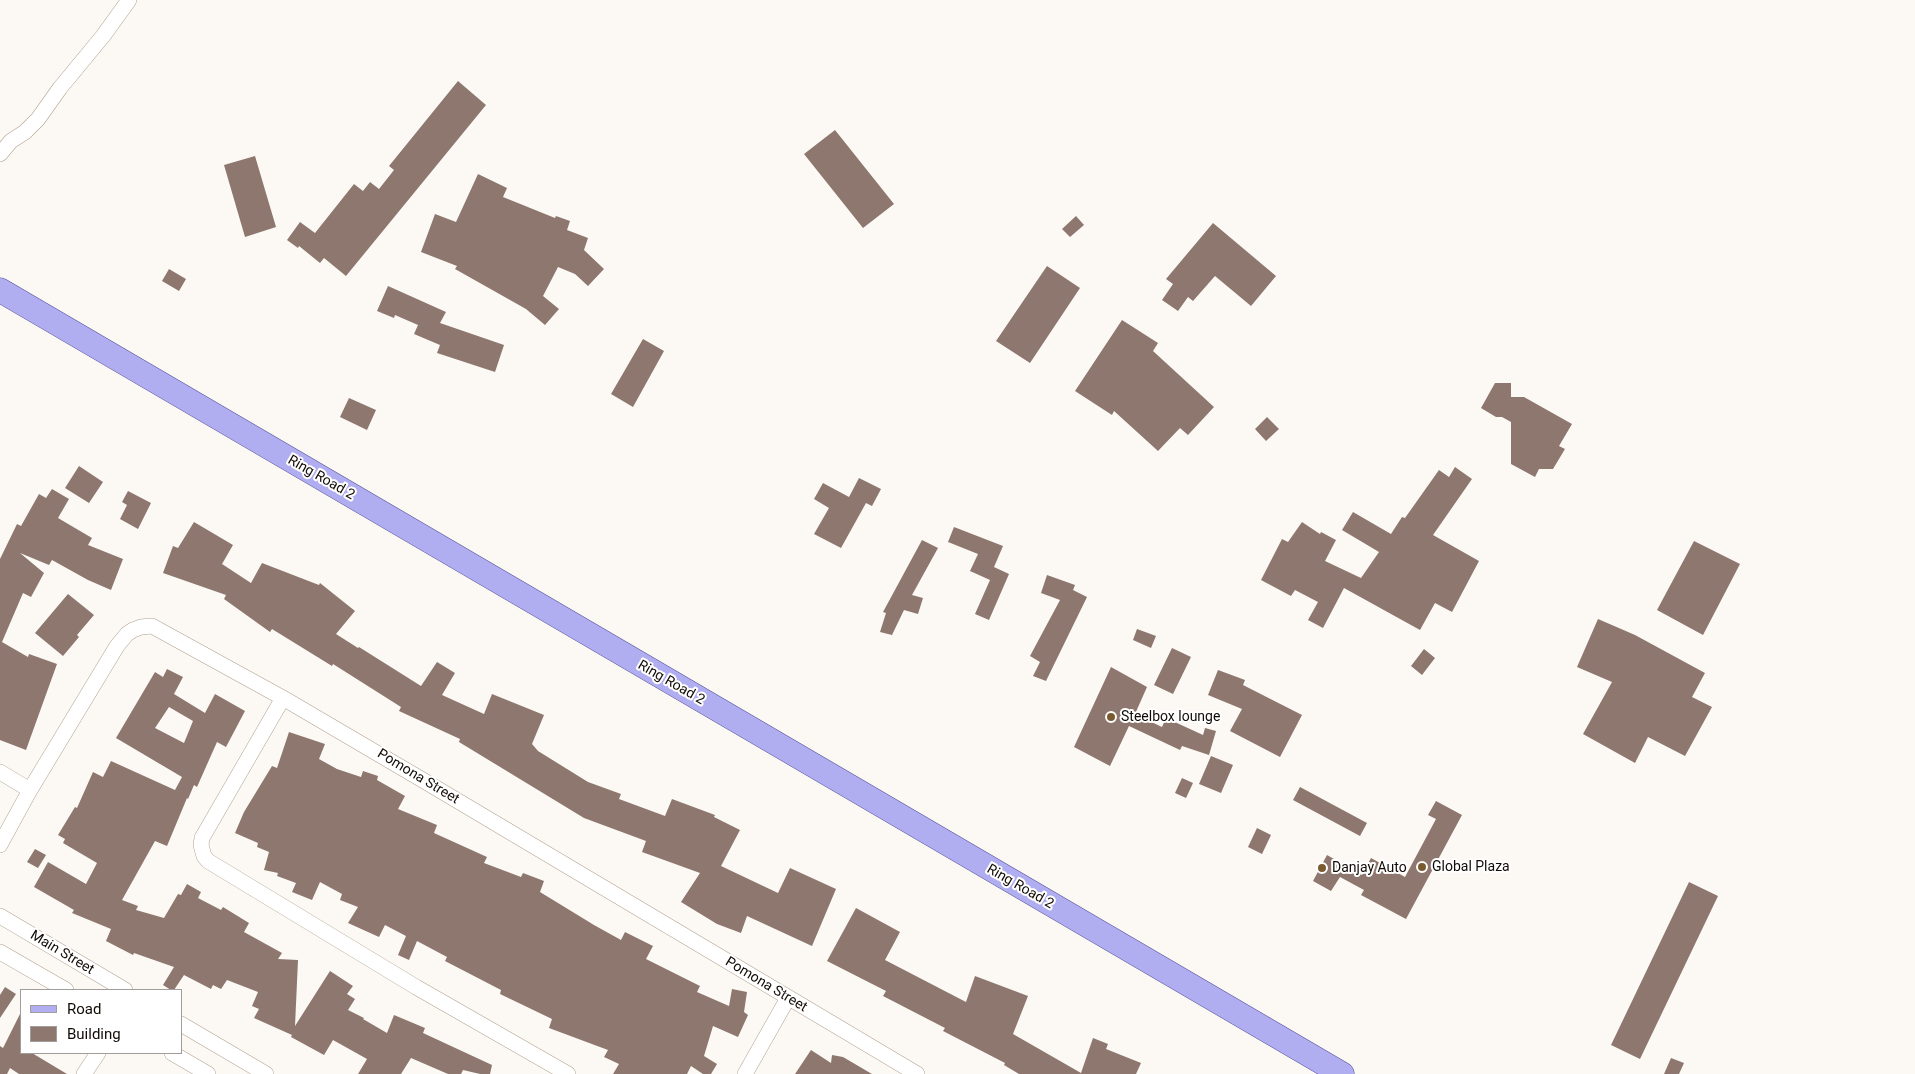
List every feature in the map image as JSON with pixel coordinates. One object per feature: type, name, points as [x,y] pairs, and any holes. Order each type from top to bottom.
[{"type":"main road","name":"Ring Road 2","points":[[0,290],[1342,1074]]},
{"type":"street","points":[[0,154],[11,141],[25,132],[38,119],[129,0]]},
{"type":"street","name":"Pomona Street","points":[[0,845],[30,790],[117,646],[127,634],[141,627],[152,626],[283,698],[917,1074]]},
{"type":"street","points":[[283,698],[202,838],[201,845],[204,856],[217,866],[408,982],[568,1074]]},
{"type":"street","points":[[0,772],[30,790]]},
{"type":"street","name":"Main Street","points":[[0,916],[123,989]]},
{"type":"street","points":[[0,952],[64,989]]},
{"type":"street","points":[[745,1074],[788,998]]},
{"type":"street","points":[[182,1025],[266,1074]]},
{"type":"street","points":[[84,1074],[97,1054]]},
{"type":"street","points":[[174,1054],[208,1074]]},
{"type":"building","points":[[458,81],[486,105],[346,276],[324,258],[320,263],[299,246],[298,248],[287,240],[300,222],[315,233],[354,184],[363,191],[370,182],[379,189],[394,170],[389,166]]},
{"type":"building","points":[[835,130],[894,204],[863,228],[804,154]]},
{"type":"building","points":[[255,156],[276,227],[245,237],[224,165]]},
{"type":"building","points":[[478,174],[507,188],[503,197],[555,218],[556,216],[570,221],[567,230],[588,238],[584,250],[604,269],[588,286],[575,274],[558,267],[543,296],[559,309],[545,325],[526,309],[455,269],[457,266],[421,252],[435,214],[456,222]]},
{"type":"building","points":[[1076,216],[1084,225],[1070,237],[1062,229]]},
{"type":"building","points":[[1213,223],[1276,276],[1251,306],[1215,276],[1193,301],[1188,297],[1178,311],[1162,300],[1173,284],[1166,279]]},
{"type":"building","points":[[1047,266],[1080,288],[1030,363],[996,341]]},
{"type":"building","points":[[169,269],[186,279],[179,291],[162,281]]},
{"type":"building","points":[[388,286],[446,312],[440,323],[504,345],[495,372],[437,353],[440,345],[414,334],[418,325],[395,315],[394,318],[377,311]]},
{"type":"building","points":[[1122,320],[1158,343],[1153,351],[1214,407],[1188,435],[1180,428],[1158,451],[1114,411],[1112,415],[1075,391]]},
{"type":"building","points":[[643,339],[664,351],[633,407],[611,394]]},
{"type":"building","points":[[1495,383],[1511,383],[1511,397],[1524,397],[1572,424],[1559,446],[1565,449],[1553,469],[1539,469],[1535,477],[1511,464],[1511,422],[1502,417],[1496,417],[1481,408]]},
{"type":"building","points":[[349,398],[376,410],[367,430],[340,417]]},
{"type":"building","points":[[1267,417],[1279,429],[1266,441],[1255,429]]},
{"type":"building","points":[[79,466],[103,482],[89,503],[65,488]]},
{"type":"building","points":[[1455,467],[1472,479],[1433,535],[1479,561],[1452,612],[1435,603],[1420,630],[1344,588],[1323,628],[1308,620],[1318,602],[1295,590],[1291,596],[1261,580],[1282,539],[1288,542],[1302,522],[1320,534],[1321,532],[1336,540],[1325,561],[1361,578],[1379,552],[1342,530],[1353,512],[1391,534],[1402,517],[1405,518],[1439,470],[1449,477]]},
{"type":"building","points":[[859,478],[881,489],[872,506],[866,503],[841,548],[814,534],[829,508],[814,499],[823,483],[849,497]]},
{"type":"building","points":[[52,489],[69,499],[58,518],[92,538],[88,545],[123,559],[111,590],[88,580],[52,560],[49,565],[20,553],[44,573],[31,597],[23,593],[2,642],[28,657],[29,654],[57,664],[26,750],[0,740],[0,559],[17,524],[21,526],[39,494],[46,498]]},
{"type":"building","points":[[128,491],[151,503],[138,529],[120,519],[127,505],[122,502]]},
{"type":"building","points":[[194,522],[233,545],[222,564],[251,583],[262,563],[319,585],[320,583],[355,611],[336,634],[421,686],[437,662],[455,673],[442,695],[484,714],[492,694],[544,715],[532,744],[538,751],[588,782],[621,794],[619,799],[665,816],[672,799],[715,815],[714,817],[740,830],[721,866],[778,893],[790,868],[836,889],[812,946],[747,916],[741,933],[717,924],[681,902],[700,873],[642,852],[646,841],[584,818],[459,742],[460,739],[399,711],[401,707],[333,664],[332,666],[272,629],[270,632],[224,599],[226,595],[163,573],[173,546],[178,548]]},
{"type":"building","points":[[954,527],[1003,546],[994,567],[1009,574],[989,620],[975,614],[990,580],[970,571],[978,554],[948,542]]},
{"type":"building","points":[[922,540],[938,548],[912,595],[923,598],[918,614],[904,610],[892,635],[880,632],[886,613],[883,612]]},
{"type":"building","points":[[1694,541],[1740,564],[1703,635],[1657,610]]},
{"type":"building","points":[[1047,575],[1075,585],[1073,590],[1087,597],[1046,681],[1033,676],[1040,662],[1030,656],[1060,600],[1041,593]]},
{"type":"building","points":[[68,594],[94,615],[63,656],[35,633]]},
{"type":"building","points":[[1598,619],[1635,635],[1705,673],[1692,697],[1712,707],[1685,756],[1648,737],[1635,763],[1583,734],[1612,682],[1577,667]]},
{"type":"building","points":[[1137,629],[1156,636],[1151,648],[1133,640]]},
{"type":"building","points":[[1172,648],[1191,657],[1173,694],[1154,685]]},
{"type":"building","points":[[1424,649],[1435,658],[1422,675],[1411,666]]},
{"type":"building","name":"Steelbox lounge","points":[[1111,667],[1147,687],[1135,714],[1162,727],[1166,718],[1203,735],[1205,728],[1216,731],[1209,755],[1182,746],[1180,750],[1129,726],[1110,766],[1074,747]]},
{"type":"building","points":[[167,669],[183,677],[174,694],[205,713],[215,694],[245,711],[226,747],[217,742],[197,787],[194,785],[187,798],[167,846],[155,841],[122,900],[138,906],[136,910],[164,918],[178,894],[181,895],[187,884],[201,892],[198,898],[221,910],[223,907],[249,923],[244,932],[282,953],[278,959],[298,960],[295,1026],[330,971],[353,986],[347,994],[355,999],[348,1010],[387,1033],[394,1015],[425,1028],[423,1033],[492,1065],[490,1074],[463,1070],[461,1074],[448,1074],[411,1058],[401,1074],[358,1074],[367,1059],[333,1040],[324,1055],[291,1037],[292,1035],[254,1018],[259,1009],[252,1006],[258,992],[227,980],[221,989],[213,985],[211,989],[184,975],[175,989],[169,989],[163,985],[174,967],[134,953],[133,955],[106,941],[111,929],[72,913],[74,910],[34,887],[48,862],[86,884],[97,863],[63,843],[65,839],[58,835],[75,807],[77,808],[93,772],[103,777],[111,761],[175,790],[182,777],[116,738],[155,672],[163,677]],"holes":[[[169,707],[193,721],[184,743],[155,728]]]},
{"type":"building","points":[[1218,670],[1245,680],[1243,685],[1302,715],[1280,757],[1230,731],[1242,709],[1208,695]]},
{"type":"building","points":[[289,732],[325,744],[319,759],[337,769],[361,777],[363,771],[378,776],[377,780],[405,796],[398,809],[437,825],[434,833],[487,857],[484,863],[521,877],[523,873],[544,881],[540,892],[594,925],[621,940],[625,932],[653,946],[646,959],[700,986],[697,992],[729,1006],[732,989],[747,992],[744,1012],[748,1015],[738,1037],[713,1026],[704,1056],[717,1064],[711,1074],[703,1074],[691,1066],[687,1074],[613,1074],[619,1064],[604,1057],[608,1050],[549,1028],[552,1019],[500,994],[501,990],[445,961],[447,957],[417,941],[409,960],[398,955],[406,936],[385,925],[379,937],[348,923],[358,907],[340,900],[342,894],[320,882],[312,900],[292,892],[296,883],[277,876],[278,873],[264,870],[269,852],[257,847],[258,843],[235,833],[244,812],[272,766],[277,768]]},
{"type":"building","points":[[1211,756],[1233,765],[1221,793],[1199,784]]},
{"type":"building","points":[[1182,778],[1193,783],[1186,798],[1175,793]]},
{"type":"building","points":[[1300,787],[1367,823],[1360,836],[1293,800]]},
{"type":"building","name":"Global Plaza","points":[[1436,801],[1462,815],[1406,919],[1361,895],[1364,890],[1340,877],[1331,891],[1313,881],[1327,855],[1362,875],[1371,858],[1405,877],[1436,819],[1428,815]]},
{"type":"building","points":[[1257,828],[1271,835],[1262,854],[1248,847]]},
{"type":"building","points":[[35,849],[46,855],[38,868],[27,862]]},
{"type":"building","points":[[1689,882],[1718,896],[1640,1059],[1611,1045]]},
{"type":"building","points":[[856,908],[900,932],[885,960],[966,1002],[975,976],[1028,996],[1013,1034],[1081,1073],[1093,1038],[1108,1044],[1106,1049],[1141,1063],[1136,1074],[1019,1074],[1004,1065],[1005,1063],[943,1031],[945,1028],[883,996],[886,991],[827,961]]},
{"type":"building","points":[[5,987],[16,994],[0,1018],[0,995]]},
{"type":"building","points":[[20,1014],[20,1054],[34,1054],[67,1074],[19,1074],[10,1068],[7,1074],[0,1074],[0,1046],[3,1048]]},
{"type":"building","points":[[811,1050],[831,1063],[832,1055],[843,1057],[872,1074],[795,1074]]},
{"type":"building","points":[[1671,1058],[1684,1063],[1679,1074],[1664,1074]]},
{"type":"place","name":"Steelbox lounge","points":[[1111,717]]},
{"type":"place","name":"Global Plaza","points":[[1422,867]]},
{"type":"place","name":"Danjay Auto","points":[[1322,868]]}]
